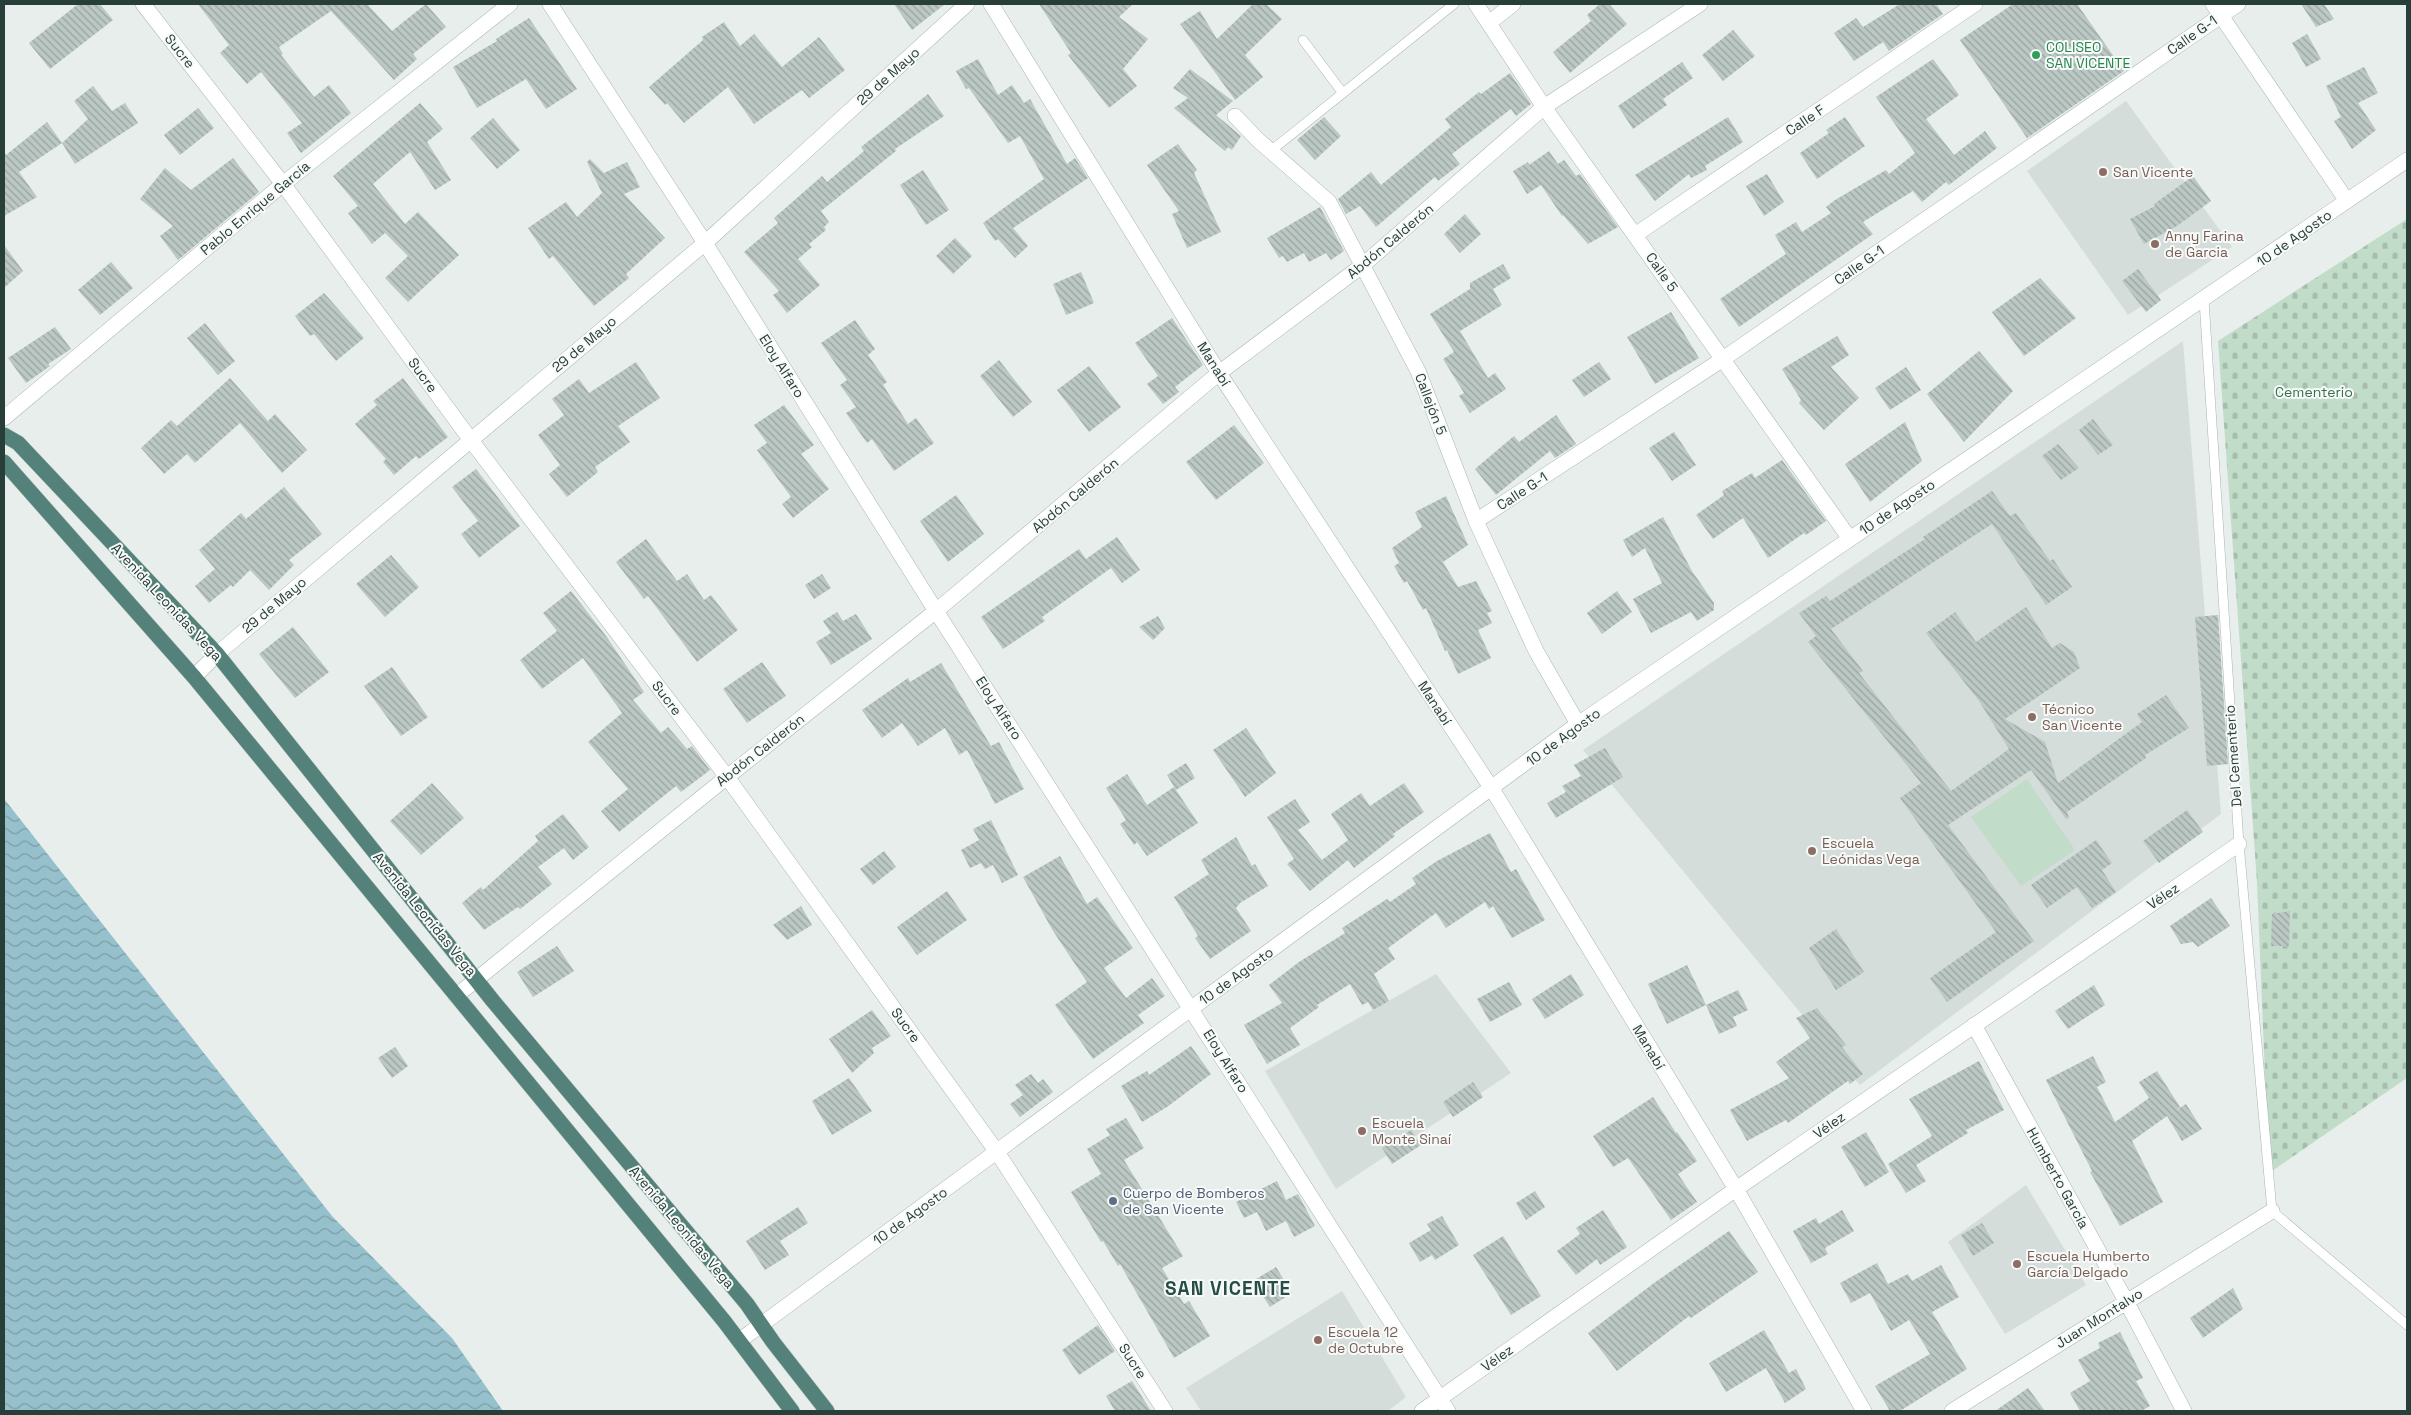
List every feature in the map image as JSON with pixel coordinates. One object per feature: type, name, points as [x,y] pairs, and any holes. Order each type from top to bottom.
[{"type":"highway","name":"Avenida Leonidas Vega","points":[[4,435],[18,442],[217,654],[477,978],[761,1324],[827,1411]]},
{"type":"highway","name":"Avenida Leonidas Vega","points":[[4,462],[194,677],[738,1341],[792,1411]]},
{"type":"street","name":"Sucre","points":[[143,4],[283,184],[470,439],[726,777],[997,1152],[1165,1411]]},
{"type":"street","name":"Pablo Enrique García","points":[[4,418],[283,184],[510,4]]},
{"type":"street","name":"Eloy Alfaro","points":[[550,4],[1448,1411]]},
{"type":"street","name":"29 de Mayo","points":[[194,677],[217,654],[704,243],[967,4]]},
{"type":"street","name":"Manabí","points":[[991,4],[1219,373],[1492,789],[1736,1189],[1864,1411]]},
{"type":"street","name":"Calle 5","points":[[1476,4],[1544,106],[1850,539]]},
{"type":"street","points":[[1489,24],[1513,4]]},
{"type":"street","name":"Abdón Calderón","points":[[456,996],[726,777],[936,611],[1219,373],[1363,266],[1544,106],[1700,4]]},
{"type":"street","name":"Calle F","points":[[1635,235],[1976,4]]},
{"type":"street","name":"Calle G-1","points":[[1476,521],[1723,359],[2217,10],[2238,4]]},
{"type":"street","points":[[2217,10],[2347,201]]},
{"type":"street","name":"Callejón 5","points":[[1235,116],[1258,140],[1272,150],[1329,202],[1418,370],[1476,521],[1536,650],[1578,724]]},
{"type":"street","name":"10 de Agosto","points":[[738,1341],[1578,724],[2204,300],[2407,160]]},
{"type":"street","name":"Vélez","points":[[1422,1411],[1736,1189],[2239,844]]},
{"type":"street","name":"Humberto García","points":[[1974,1025],[2126,1301],[2184,1411]]},
{"type":"street","name":"Juan Montalvo","points":[[1952,1411],[2272,1211]]},
{"type":"lane","points":[[1272,150],[1454,4]]},
{"type":"lane","points":[[1302,40],[1342,92]]},
{"type":"lane","name":"Del Cementerio","points":[[2204,300],[2239,844],[2272,1211]]},
{"type":"lane","points":[[2272,1211],[2407,1325]]},
{"type":"shaded area","points":[[2126,101],[2232,247],[2128,315],[2027,171]]},
{"type":"shaded area","name":"Técnico San Vicente","points":[[2183,341],[2221,814],[1860,1085],[1583,750]]},
{"type":"shaded area","name":"Escuela Monte Sinaí","points":[[1436,974],[1511,1073],[1336,1189],[1265,1071]]},
{"type":"shaded area","name":"Escuela Humberto García Delgado","points":[[2026,1185],[2086,1285],[2005,1334],[1948,1242]]},
{"type":"shaded area","name":"Escuela 12 de Octubre","points":[[1342,1291],[1406,1397],[1388,1411],[1201,1411],[1186,1388]]},
{"type":"green space","name":"Cementerio","points":[[2407,219],[2407,1078],[2269,1173],[2257,882],[2218,341]]},
{"type":"green space","points":[[2027,779],[2075,850],[2021,886],[1971,817]]},
{"type":"water","points":[[5,800],[332,1216],[452,1338],[503,1411],[4,1411]]},
{"type":"building","points":[[78,4],[100,4],[113,20],[50,69],[29,43]]},
{"type":"building","points":[[198,4],[367,4],[392,31],[426,4],[446,27],[413,54],[417,59],[394,80],[331,11],[279,47],[283,54],[281,55],[314,97],[329,85],[351,113],[301,153],[287,133],[302,123],[261,72],[247,84],[220,53],[229,45]]},
{"type":"building","points":[[894,4],[945,4],[912,30]]},
{"type":"building","points":[[1039,4],[1133,4],[1119,17],[1148,39],[1123,69],[1137,86],[1109,108],[1068,55],[1071,53]]},
{"type":"building","points":[[1253,4],[1266,4],[1282,19],[1245,55],[1263,77],[1235,100],[1180,24],[1200,11],[1217,39]]},
{"type":"building","points":[[1600,4],[1609,4],[1627,24],[1570,73],[1553,52],[1591,21],[1587,15]]},
{"type":"building","points":[[1900,4],[1936,4],[1943,14],[1889,51],[1883,42],[1854,61],[1834,33],[1856,18],[1863,27]]},
{"type":"building","points":[[2013,4],[2077,4],[2124,71],[2027,138],[1960,40]]},
{"type":"building","points":[[2301,4],[2324,4],[2334,19],[2316,27]]},
{"type":"building","points":[[529,18],[577,89],[546,109],[526,79],[477,108],[453,67],[497,41],[496,39]]},
{"type":"building","points":[[724,22],[740,46],[754,34],[782,67],[819,37],[845,70],[809,98],[802,90],[754,124],[728,87],[684,123],[667,103],[665,105],[649,87],[703,40],[702,37]]},
{"type":"building","points":[[1733,30],[1755,56],[1723,81],[1702,55]]},
{"type":"building","points":[[2307,34],[2321,59],[2306,67],[2292,43]]},
{"type":"building","points":[[978,59],[998,95],[1012,85],[1024,103],[1030,99],[1067,164],[1075,158],[1088,178],[1013,228],[1028,246],[1015,258],[998,239],[995,241],[983,223],[1044,179],[1020,136],[1008,143],[969,88],[966,89],[956,71]]},
{"type":"building","points":[[1933,59],[1959,95],[1926,119],[1954,155],[1985,131],[1997,148],[1949,185],[1946,182],[1922,202],[1913,191],[1863,222],[1873,234],[1739,327],[1720,299],[1786,254],[1775,235],[1796,222],[1802,232],[1831,213],[1826,207],[1835,200],[1886,170],[1889,174],[1915,153],[1876,97]]},
{"type":"building","points":[[1682,62],[1693,78],[1663,99],[1667,105],[1633,129],[1618,106]]},
{"type":"building","points":[[2364,67],[2378,93],[2358,103],[2376,130],[2352,149],[2334,121],[2341,117],[2326,86]]},
{"type":"building","points":[[1190,69],[1233,101],[1216,115],[1241,136],[1232,150],[1228,147],[1225,151],[1174,108],[1188,98],[1173,88]]},
{"type":"building","points":[[1510,73],[1531,104],[1516,116],[1511,109],[1452,154],[1460,164],[1438,181],[1435,177],[1376,227],[1360,206],[1346,214],[1338,199],[1371,172],[1381,185],[1451,127],[1445,119],[1479,92],[1481,94]]},
{"type":"building","points":[[93,86],[112,111],[125,103],[138,123],[75,164],[62,143],[88,119],[74,101]]},
{"type":"building","points":[[928,94],[944,116],[895,149],[896,151],[821,211],[829,222],[824,227],[826,230],[809,244],[812,247],[798,259],[820,285],[787,313],[773,295],[779,291],[744,252],[778,223],[774,218],[822,176],[827,182],[864,151],[861,147]]},
{"type":"building","points":[[420,103],[443,129],[427,142],[451,180],[435,190],[410,152],[373,184],[405,224],[418,212],[459,255],[408,302],[385,278],[408,256],[385,233],[372,244],[348,213],[358,206],[333,176]]},
{"type":"building","points":[[198,108],[214,128],[180,155],[164,135]]},
{"type":"building","points":[[1324,117],[1341,136],[1315,160],[1297,140]]},
{"type":"building","points":[[1728,117],[1743,142],[1705,166],[1707,170],[1691,178],[1689,174],[1655,201],[1635,175]]},
{"type":"building","points":[[1845,117],[1865,146],[1817,179],[1800,153],[1829,133],[1826,130]]},
{"type":"building","points":[[493,118],[520,150],[497,169],[470,138]]},
{"type":"building","points":[[47,122],[62,143],[19,172],[37,197],[4,216],[4,152],[6,155]]},
{"type":"building","points":[[1178,144],[1197,170],[1194,173],[1221,232],[1187,248],[1172,214],[1179,211],[1147,165]]},
{"type":"building","points":[[1549,151],[1558,164],[1564,160],[1576,176],[1580,174],[1618,227],[1588,244],[1562,216],[1541,185],[1527,194],[1513,171],[1528,162],[1529,165]]},
{"type":"building","points":[[233,158],[259,192],[178,260],[160,236],[173,226],[140,199],[165,168],[191,190]]},
{"type":"building","points":[[590,159],[604,173],[627,162],[640,187],[624,194],[665,238],[626,274],[629,278],[594,306],[553,256],[549,259],[528,228],[566,202],[577,217],[602,193],[587,162]]},
{"type":"building","points":[[923,170],[949,210],[926,225],[900,185]]},
{"type":"building","points":[[1767,174],[1784,202],[1764,216],[1746,186]]},
{"type":"building","points":[[2193,176],[2211,201],[2177,226],[2144,244],[2130,219],[2155,206],[2154,204]]},
{"type":"building","points":[[1320,207],[1344,251],[1331,260],[1326,253],[1309,262],[1304,253],[1287,262],[1283,256],[1279,258],[1267,238]]},
{"type":"building","points":[[1465,214],[1481,234],[1460,253],[1444,234]]},
{"type":"building","points":[[955,238],[972,256],[953,274],[936,256]]},
{"type":"building","points":[[4,245],[23,271],[4,288]]},
{"type":"building","points":[[111,262],[133,288],[100,315],[78,290]]},
{"type":"building","points":[[1503,264],[1511,278],[1493,289],[1502,305],[1460,331],[1488,378],[1495,373],[1506,389],[1470,413],[1459,396],[1464,393],[1443,359],[1454,352],[1430,314],[1470,289],[1470,283]]},
{"type":"building","points":[[2138,269],[2161,300],[2146,312],[2122,281]]},
{"type":"building","points":[[1081,272],[1094,303],[1066,315],[1053,284]]},
{"type":"building","points":[[2040,278],[2076,318],[2024,356],[1992,312]]},
{"type":"building","points":[[324,293],[364,338],[336,361],[314,334],[310,336],[295,316]]},
{"type":"building","points":[[1671,312],[1699,358],[1655,384],[1627,337]]},
{"type":"building","points":[[1172,318],[1203,365],[1175,387],[1179,392],[1163,404],[1147,384],[1158,376],[1135,343]]},
{"type":"building","points":[[855,320],[875,349],[868,355],[887,382],[883,385],[908,424],[916,418],[934,443],[894,471],[872,439],[867,443],[846,413],[856,407],[840,385],[847,380],[821,343]]},
{"type":"building","points":[[205,323],[235,361],[218,375],[187,338]]},
{"type":"building","points":[[55,327],[71,349],[48,364],[50,366],[26,383],[8,358]]},
{"type":"building","points":[[1837,336],[1849,355],[1831,367],[1859,398],[1824,430],[1799,403],[1801,400],[1782,369]]},
{"type":"building","points":[[1979,351],[2013,391],[1964,442],[1927,394]]},
{"type":"building","points":[[999,360],[1032,402],[1013,417],[980,376]]},
{"type":"building","points":[[636,362],[660,398],[618,426],[630,442],[595,467],[598,472],[567,497],[549,474],[560,465],[538,435],[564,415],[552,399],[579,379],[589,393]]},
{"type":"building","points":[[1599,362],[1611,379],[1584,397],[1572,380]]},
{"type":"building","points":[[1089,366],[1121,407],[1089,432],[1057,390]]},
{"type":"building","points":[[1906,367],[1921,390],[1890,410],[1875,388]]},
{"type":"building","points":[[230,378],[268,421],[275,414],[307,450],[282,473],[240,423],[195,463],[187,454],[164,474],[141,448],[171,420],[177,426]]},
{"type":"building","points":[[403,378],[448,437],[419,459],[416,456],[394,475],[383,462],[386,459],[355,424],[377,405],[373,401]]},
{"type":"building","points":[[784,405],[814,445],[801,454],[829,489],[793,518],[782,504],[791,497],[757,450],[767,443],[754,425]]},
{"type":"building","points":[[1556,415],[1576,444],[1555,458],[1550,451],[1496,495],[1475,469],[1514,436],[1519,442]]},
{"type":"building","points":[[2093,419],[2113,445],[2098,455],[2079,430]]},
{"type":"building","points":[[1905,422],[1922,461],[1870,502],[1845,464]]},
{"type":"building","points":[[1234,425],[1264,463],[1216,500],[1186,462]]},
{"type":"building","points":[[1674,432],[1696,465],[1672,481],[1649,448]]},
{"type":"building","points":[[2058,444],[2079,468],[2061,480],[2042,456]]},
{"type":"building","points":[[1782,460],[1826,521],[1806,535],[1804,533],[1768,558],[1743,518],[1713,539],[1696,515],[1724,495],[1722,491],[1752,473],[1755,478]]},
{"type":"building","points":[[476,469],[520,526],[479,558],[461,534],[478,521],[452,487]]},
{"type":"building","points":[[284,487],[322,534],[289,560],[294,565],[269,590],[250,570],[233,587],[231,585],[209,603],[195,586],[215,569],[199,550],[241,513],[246,519]]},
{"type":"building","points":[[1992,491],[2010,516],[2016,513],[2050,561],[2053,559],[2072,587],[2046,605],[1992,524],[1831,629],[1863,671],[1859,673],[1951,791],[2009,749],[1979,701],[1926,633],[1955,612],[1976,642],[2026,607],[2052,648],[2060,643],[2074,652],[2080,668],[2005,719],[2045,742],[2058,783],[2142,722],[2137,714],[2166,695],[2189,728],[2145,755],[2146,758],[2067,812],[2069,818],[2066,819],[2031,770],[1948,825],[2034,941],[1947,1002],[1930,978],[1996,932],[1900,798],[1921,783],[1808,642],[1816,636],[1799,613],[1826,596],[1830,601],[1925,539],[1923,537]]},
{"type":"building","points":[[956,495],[984,534],[948,562],[920,521]]},
{"type":"building","points":[[1446,496],[1468,545],[1443,562],[1458,587],[1476,581],[1492,611],[1487,613],[1492,623],[1478,630],[1491,658],[1458,674],[1447,650],[1445,651],[1426,608],[1423,610],[1407,581],[1404,583],[1394,566],[1399,563],[1392,548],[1422,527],[1415,512]]},
{"type":"building","points":[[1663,517],[1692,571],[1714,603],[1714,610],[1697,621],[1691,612],[1651,633],[1633,599],[1662,583],[1645,548],[1632,557],[1623,540]]},
{"type":"building","points":[[1117,537],[1140,570],[1122,583],[1111,568],[1042,617],[1045,621],[1003,649],[981,617],[1079,549],[1086,559]]},
{"type":"building","points":[[646,539],[677,581],[687,574],[704,600],[711,595],[738,630],[697,662],[648,596],[644,599],[616,562]]},
{"type":"building","points":[[391,555],[419,587],[385,617],[356,584]]},
{"type":"building","points":[[822,574],[831,588],[814,599],[805,585]]},
{"type":"building","points":[[571,591],[606,636],[644,692],[633,700],[661,733],[668,727],[687,749],[692,746],[710,770],[681,792],[676,786],[619,832],[601,811],[628,789],[588,742],[622,713],[583,658],[542,689],[520,660],[557,631],[543,613]]},
{"type":"building","points":[[1617,591],[1632,612],[1602,634],[1587,613]]},
{"type":"building","points":[[837,612],[843,621],[856,614],[872,639],[831,665],[816,642],[831,633],[823,621]]},
{"type":"building","points":[[2218,615],[2228,764],[2207,766],[2195,617]]},
{"type":"building","points":[[1158,616],[1165,628],[1153,640],[1139,627]]},
{"type":"building","points":[[293,627],[329,672],[295,698],[259,654]]},
{"type":"building","points":[[762,662],[786,696],[747,723],[723,689]]},
{"type":"building","points":[[941,663],[991,746],[999,742],[1024,789],[995,804],[967,750],[959,755],[945,728],[918,746],[902,723],[882,738],[862,710],[908,678],[910,682]]},
{"type":"building","points":[[392,667],[428,717],[401,736],[364,686]]},
{"type":"building","points":[[1246,728],[1276,773],[1245,797],[1213,750]]},
{"type":"building","points":[[1605,748],[1623,777],[1556,818],[1547,803],[1566,792],[1562,786],[1581,776],[1574,765]]},
{"type":"building","points":[[1186,763],[1195,778],[1176,790],[1167,775]]},
{"type":"building","points":[[1127,774],[1147,805],[1174,787],[1198,823],[1147,856],[1137,842],[1134,845],[1120,824],[1126,820],[1106,788]]},
{"type":"building","points":[[432,783],[464,818],[421,855],[390,821]]},
{"type":"building","points":[[1404,783],[1424,812],[1393,834],[1395,836],[1354,868],[1348,860],[1310,891],[1287,864],[1294,859],[1267,817],[1295,799],[1310,822],[1298,830],[1322,860],[1348,840],[1331,814],[1361,793],[1370,806]]},
{"type":"building","points":[[2187,810],[2203,832],[2159,863],[2143,841]]},
{"type":"building","points":[[563,814],[589,847],[573,860],[564,848],[538,867],[552,884],[520,909],[518,907],[484,930],[462,903],[481,887],[483,890],[538,841],[535,836]]},
{"type":"building","points":[[991,820],[1018,875],[1002,883],[993,865],[985,869],[981,863],[970,868],[961,850],[979,840],[973,829]]},
{"type":"building","points":[[1490,833],[1511,872],[1516,869],[1545,920],[1512,938],[1493,906],[1489,909],[1485,902],[1446,928],[1436,913],[1388,948],[1395,959],[1374,974],[1389,1001],[1373,1010],[1368,1002],[1362,1005],[1350,984],[1317,1005],[1319,1007],[1290,1028],[1300,1045],[1267,1064],[1244,1025],[1282,1003],[1269,985],[1299,962],[1345,933],[1342,928],[1387,899],[1390,902],[1416,884],[1412,878],[1437,861]]},
{"type":"building","points":[[1236,837],[1252,866],[1255,864],[1268,886],[1240,903],[1236,908],[1251,931],[1210,959],[1195,938],[1198,936],[1174,897],[1209,874],[1201,860]]},
{"type":"building","points":[[2096,840],[2112,863],[2102,870],[2116,892],[2092,908],[2077,887],[2047,908],[2031,885]]},
{"type":"building","points":[[884,851],[896,867],[873,885],[860,869]]},
{"type":"building","points":[[1060,856],[1087,904],[1097,897],[1133,948],[1104,968],[1126,998],[1152,978],[1165,996],[1138,1015],[1144,1023],[1093,1059],[1055,1005],[1087,982],[1053,931],[1023,877]]},
{"type":"building","points":[[947,891],[967,920],[917,955],[897,927]]},
{"type":"building","points":[[2211,898],[2230,926],[2198,947],[2193,942],[2181,944],[2170,926]]},
{"type":"building","points":[[801,906],[812,925],[787,940],[773,925]]},
{"type":"building","points":[[2290,911],[2289,946],[2271,946],[2272,914]]},
{"type":"building","points":[[1836,929],[1864,972],[1836,990],[1809,948]]},
{"type":"building","points":[[557,946],[574,971],[533,997],[517,972]]},
{"type":"building","points":[[1687,965],[1706,1005],[1667,1024],[1648,984]]},
{"type":"building","points":[[1571,974],[1584,995],[1545,1019],[1532,999]]},
{"type":"building","points":[[1509,982],[1522,1005],[1490,1022],[1477,999]]},
{"type":"building","points":[[2094,985],[2105,1005],[2068,1029],[2055,1011]]},
{"type":"building","points":[[1738,990],[1748,1010],[1733,1017],[1737,1026],[1719,1034],[1706,1005]]},
{"type":"building","points":[[1817,1008],[1846,1045],[1842,1047],[1863,1074],[1850,1084],[1848,1081],[1788,1123],[1786,1120],[1747,1141],[1730,1110],[1789,1078],[1776,1062],[1810,1038],[1796,1018]]},
{"type":"building","points":[[872,1010],[891,1036],[872,1048],[874,1053],[852,1073],[829,1039]]},
{"type":"building","points":[[1191,1046],[1211,1074],[1167,1107],[1142,1122],[1121,1086],[1147,1071],[1149,1075]]},
{"type":"building","points":[[395,1047],[408,1066],[392,1078],[378,1058]]},
{"type":"building","points":[[2093,1056],[2106,1082],[2097,1087],[2115,1122],[2149,1098],[2139,1082],[2157,1071],[2180,1107],[2175,1111],[2186,1104],[2202,1129],[2182,1141],[2167,1116],[2132,1141],[2163,1202],[2120,1226],[2090,1172],[2092,1171],[2046,1080]]},
{"type":"building","points":[[1979,1061],[2004,1110],[1966,1130],[1968,1133],[1916,1165],[1926,1181],[1906,1193],[1888,1164],[1932,1136],[1909,1099]]},
{"type":"building","points":[[1031,1074],[1038,1083],[1043,1079],[1053,1092],[1020,1117],[1010,1104],[1023,1095],[1015,1085]]},
{"type":"building","points":[[849,1078],[872,1111],[832,1135],[812,1101]]},
{"type":"building","points":[[1473,1082],[1483,1097],[1453,1117],[1443,1102]]},
{"type":"building","points":[[1653,1097],[1697,1161],[1678,1174],[1697,1202],[1671,1220],[1628,1158],[1613,1167],[1593,1136]]},
{"type":"building","points":[[1126,1118],[1144,1148],[1124,1160],[1183,1256],[1162,1268],[1184,1304],[1189,1301],[1210,1336],[1174,1358],[1120,1264],[1118,1266],[1103,1241],[1101,1242],[1071,1192],[1101,1174],[1087,1149],[1110,1135],[1106,1129]]},
{"type":"building","points":[[1411,1130],[1421,1145],[1392,1164],[1382,1148]]},
{"type":"building","points":[[1866,1132],[1889,1172],[1865,1187],[1841,1147]]},
{"type":"building","points":[[1277,1181],[1286,1200],[1298,1194],[1315,1226],[1294,1237],[1286,1221],[1266,1231],[1257,1212],[1244,1218],[1236,1202]]},
{"type":"building","points":[[1535,1191],[1545,1207],[1526,1220],[1516,1203]]},
{"type":"building","points":[[798,1207],[808,1223],[780,1241],[789,1255],[765,1270],[746,1241]]},
{"type":"building","points":[[1603,1210],[1627,1247],[1600,1265],[1597,1259],[1576,1275],[1557,1251],[1580,1234],[1576,1228]]},
{"type":"building","points":[[1842,1210],[1854,1231],[1825,1248],[1828,1254],[1811,1263],[1793,1231],[1816,1218],[1819,1224]]},
{"type":"building","points":[[1442,1216],[1459,1245],[1435,1260],[1432,1255],[1420,1262],[1409,1243],[1431,1230],[1427,1224]]},
{"type":"building","points":[[1982,1223],[1994,1243],[1973,1256],[1961,1235]]},
{"type":"building","points":[[1729,1231],[1758,1272],[1691,1318],[1689,1316],[1617,1371],[1588,1333],[1654,1283]]},
{"type":"building","points":[[1503,1236],[1541,1296],[1511,1315],[1473,1255]]},
{"type":"building","points":[[1877,1263],[1888,1284],[1908,1274],[1912,1281],[1941,1265],[1959,1297],[1932,1312],[1967,1369],[1900,1411],[1890,1411],[1875,1386],[1930,1354],[1909,1320],[1891,1331],[1870,1293],[1851,1303],[1840,1283]]},
{"type":"building","points":[[1276,1267],[1292,1293],[1270,1307],[1253,1281]]},
{"type":"building","points":[[2233,1288],[2243,1309],[2203,1338],[2190,1318]]},
{"type":"building","points":[[1098,1325],[1115,1351],[1079,1375],[1062,1350]]},
{"type":"building","points":[[1764,1330],[1789,1373],[1796,1369],[1806,1389],[1785,1403],[1766,1368],[1726,1392],[1709,1363]]},
{"type":"building","points":[[2120,1332],[2143,1378],[2136,1381],[2150,1406],[2141,1411],[2080,1411],[2070,1393],[2090,1381],[2078,1360],[2100,1348],[2098,1343]]},
{"type":"building","points":[[1132,1381],[1151,1411],[1115,1411],[1106,1396]]},
{"type":"building","points":[[2028,1388],[2045,1411],[1995,1411]]},
{"type":"place","name":"COLISEO SAN VICENTE","points":[[2036,55]]},
{"type":"place","name":"San Vicente","points":[[2103,172]]},
{"type":"place","name":"Anny Farina de Garcia","points":[[2155,244]]},
{"type":"place","name":"Técnico San Vicente","points":[[2032,717]]},
{"type":"place","name":"Escuela Leónidas Vega","points":[[1812,851]]},
{"type":"place","name":"Escuela Monte Sinaí","points":[[1362,1131]]},
{"type":"place","name":"Cuerpo de Bomberos de San Vicente","points":[[1113,1201]]},
{"type":"place","name":"Escuela Humberto García Delgado","points":[[2017,1264]]},
{"type":"place","name":"Escuela 12 de Octubre","points":[[1318,1340]]},
{"type":"district","name":"SAN VICENTE","points":[[1228,1288]]}]
